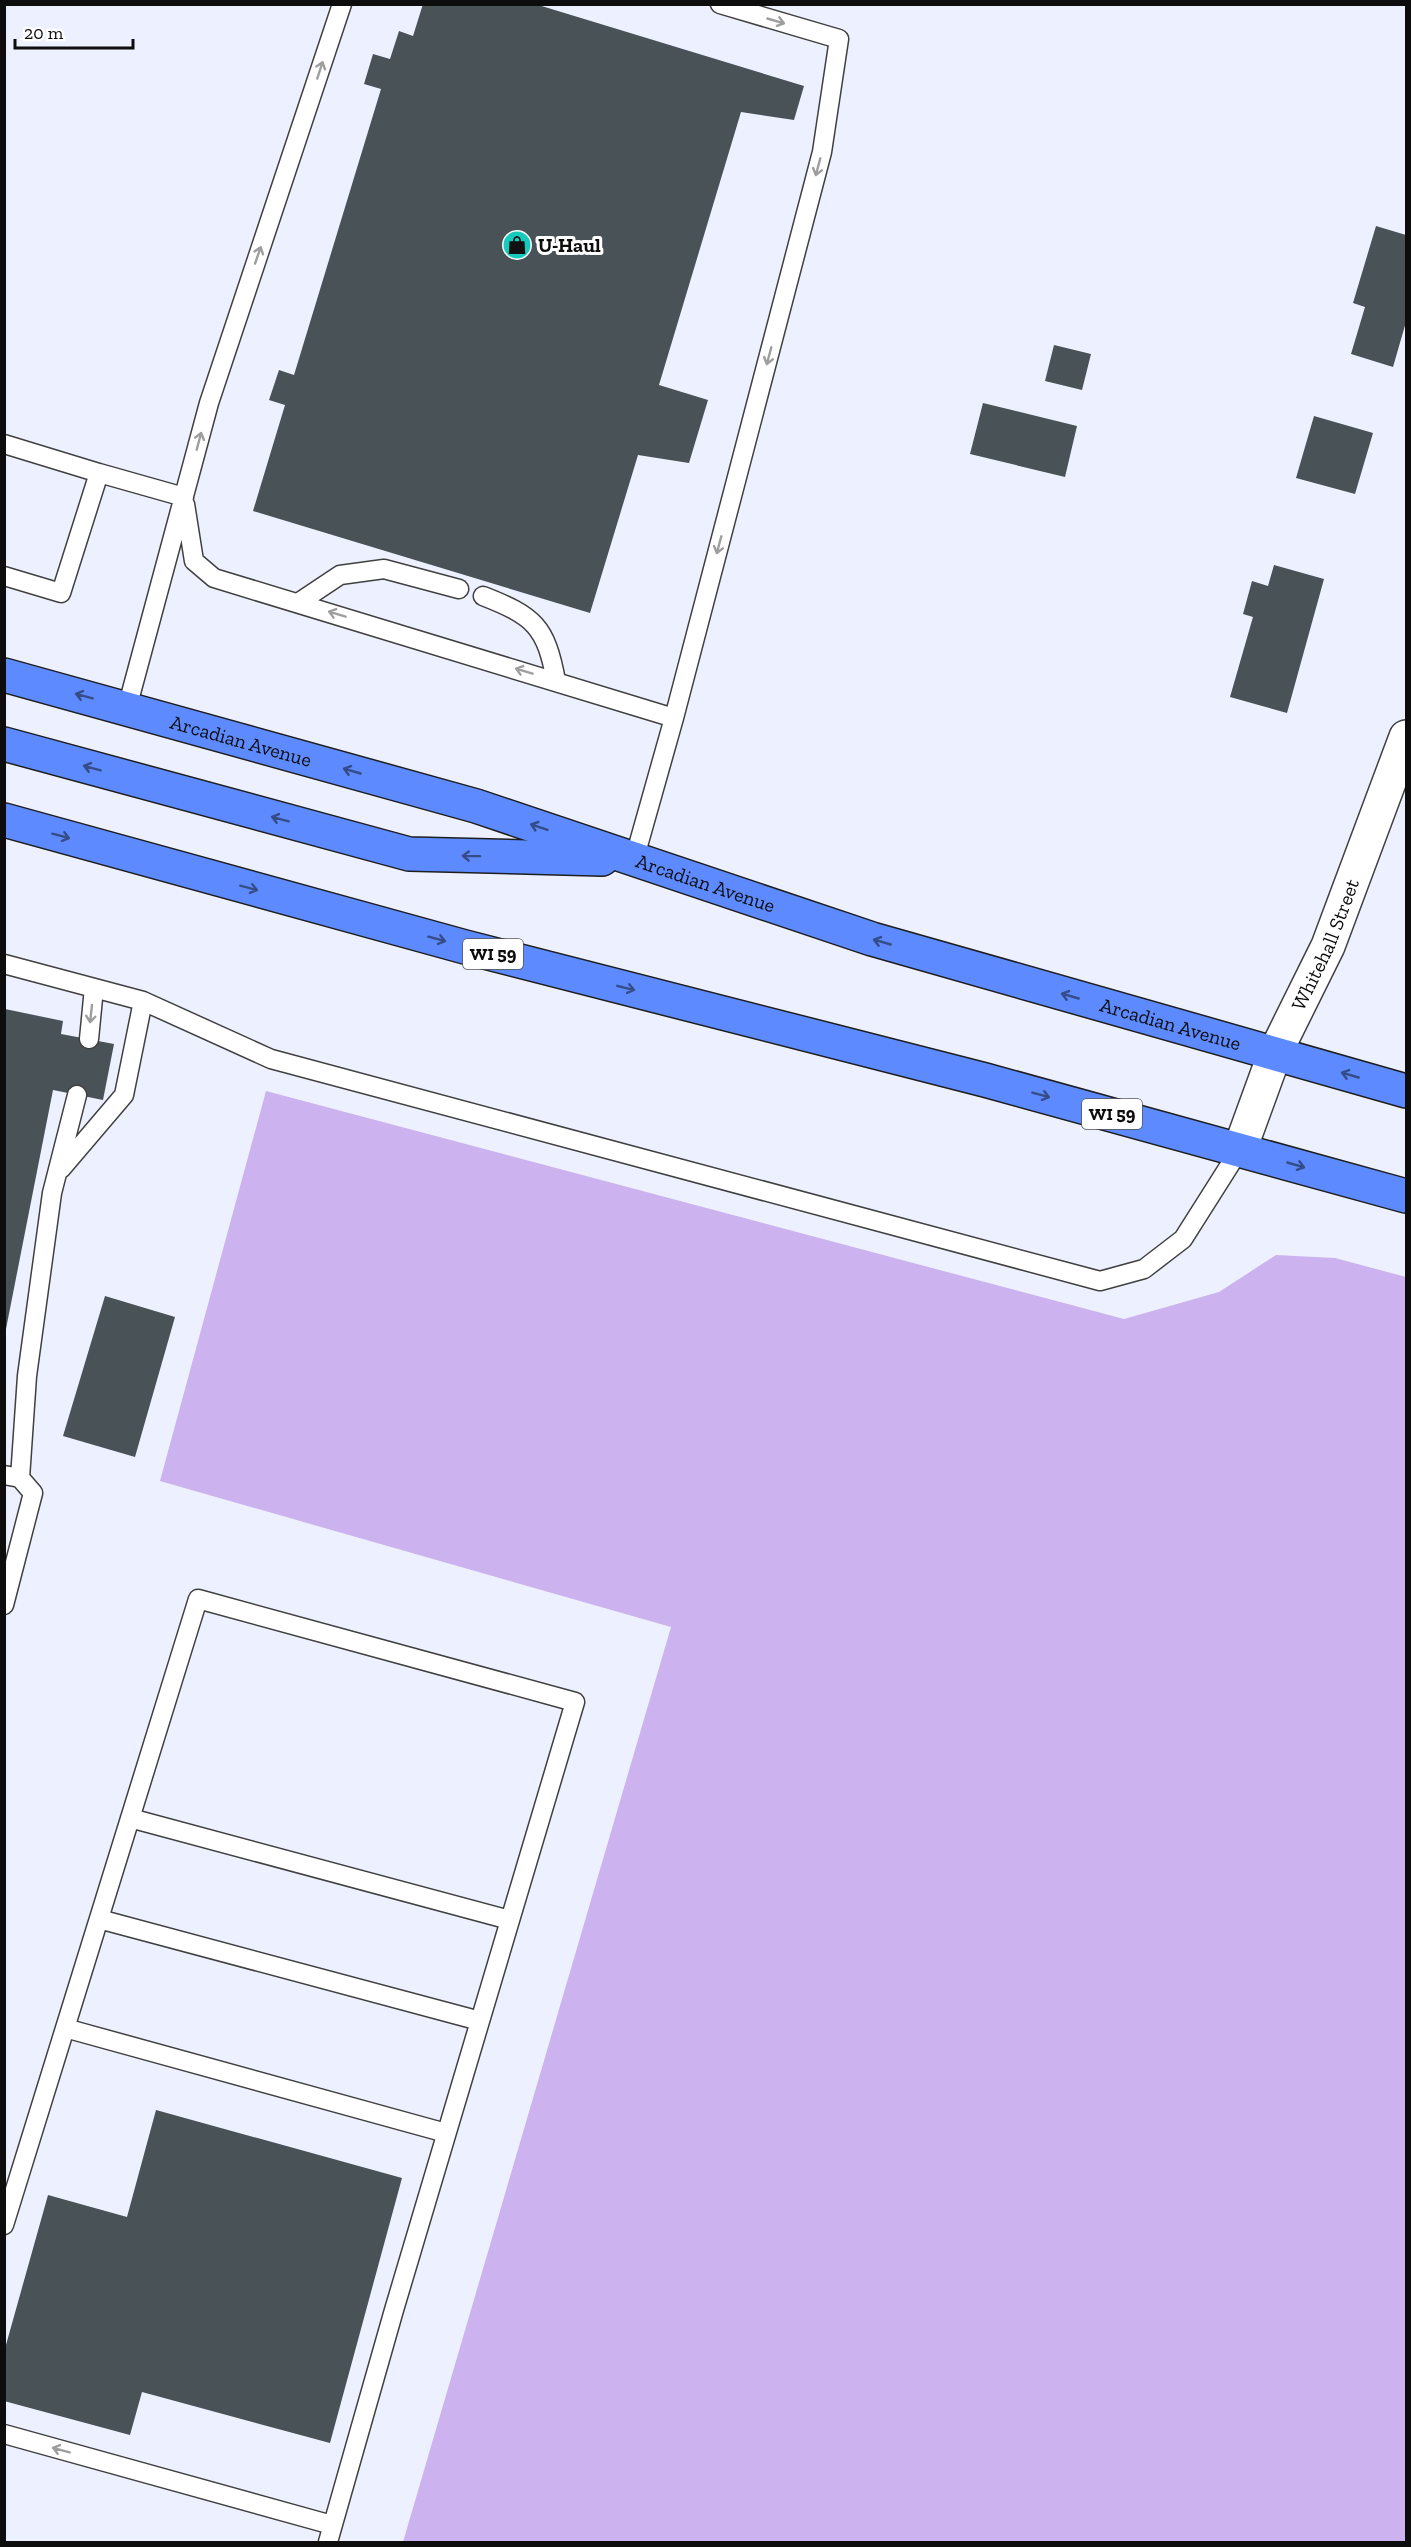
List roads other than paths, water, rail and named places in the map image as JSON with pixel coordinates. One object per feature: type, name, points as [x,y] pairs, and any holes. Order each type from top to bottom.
[{"type":"main road","name":"Arcadian Avenue","points":[[4,675],[476,806],[872,939],[1407,1091]]},
{"type":"main road","points":[[4,744],[410,854],[634,860]]},
{"type":"main road","name":"WI 59","points":[[4,820],[465,947],[985,1080],[1407,1196]]},
{"type":"street","name":"Whitehall Street","points":[[1240,1149],[1275,1053],[1328,946],[1407,737]]},
{"type":"lane","points":[[127,708],[209,403],[342,4]]},
{"type":"lane","points":[[634,860],[674,718],[822,152],[839,39],[720,4]]},
{"type":"lane","points":[[4,444],[184,497]]},
{"type":"lane","points":[[4,576],[61,594],[99,473]]},
{"type":"lane","points":[[184,497],[194,561],[214,578],[674,718]]},
{"type":"lane","points":[[298,603],[340,575],[384,569],[459,589]]},
{"type":"lane","points":[[483,596],[514,608],[538,627],[550,650],[556,681]]},
{"type":"lane","points":[[4,964],[143,1001],[271,1059],[1100,1281],[1144,1269],[1184,1239],[1240,1149]]},
{"type":"lane","points":[[89,1039],[94,988]]},
{"type":"lane","points":[[57,1172],[124,1095],[143,1001]]},
{"type":"lane","points":[[4,1605],[33,1493],[12,1476],[52,1193],[77,1095]]},
{"type":"lane","points":[[4,2224],[198,1599],[575,1702],[446,2133],[330,2534],[118,2465],[4,2434]]},
{"type":"lane","points":[[130,1818],[510,1920]]},
{"type":"lane","points":[[99,1919],[480,2021]]},
{"type":"lane","points":[[65,2028],[446,2133]]},
{"type":"place","name":"U-Haul","points":[[517,245]]}]
